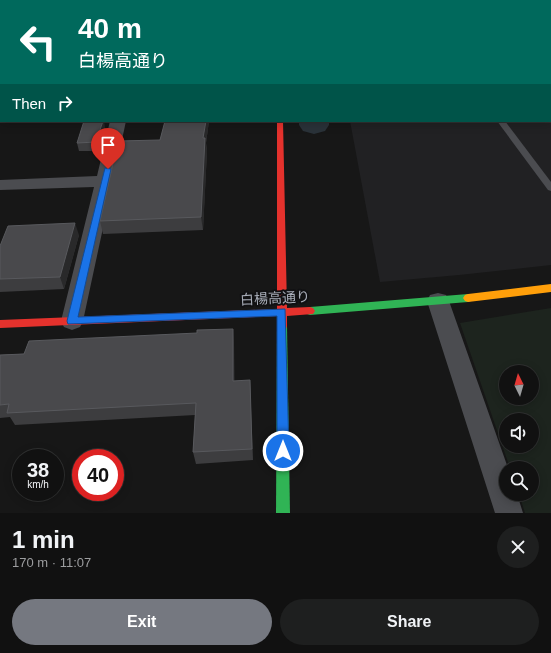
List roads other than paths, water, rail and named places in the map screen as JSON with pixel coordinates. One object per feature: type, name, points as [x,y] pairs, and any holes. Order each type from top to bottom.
[{"type":"street","points":[[72,321],[118,122]]},
{"type":"street","points":[[280,122],[283,513]]},
{"type":"street","points":[[0,185],[105,181]]},
{"type":"street","name":"白楊高通り","points":[[0,324],[282,312],[438,301],[551,288]]},
{"type":"street","points":[[438,301],[509,513]]},
{"type":"lane","points":[[502,122],[551,188]]}]
